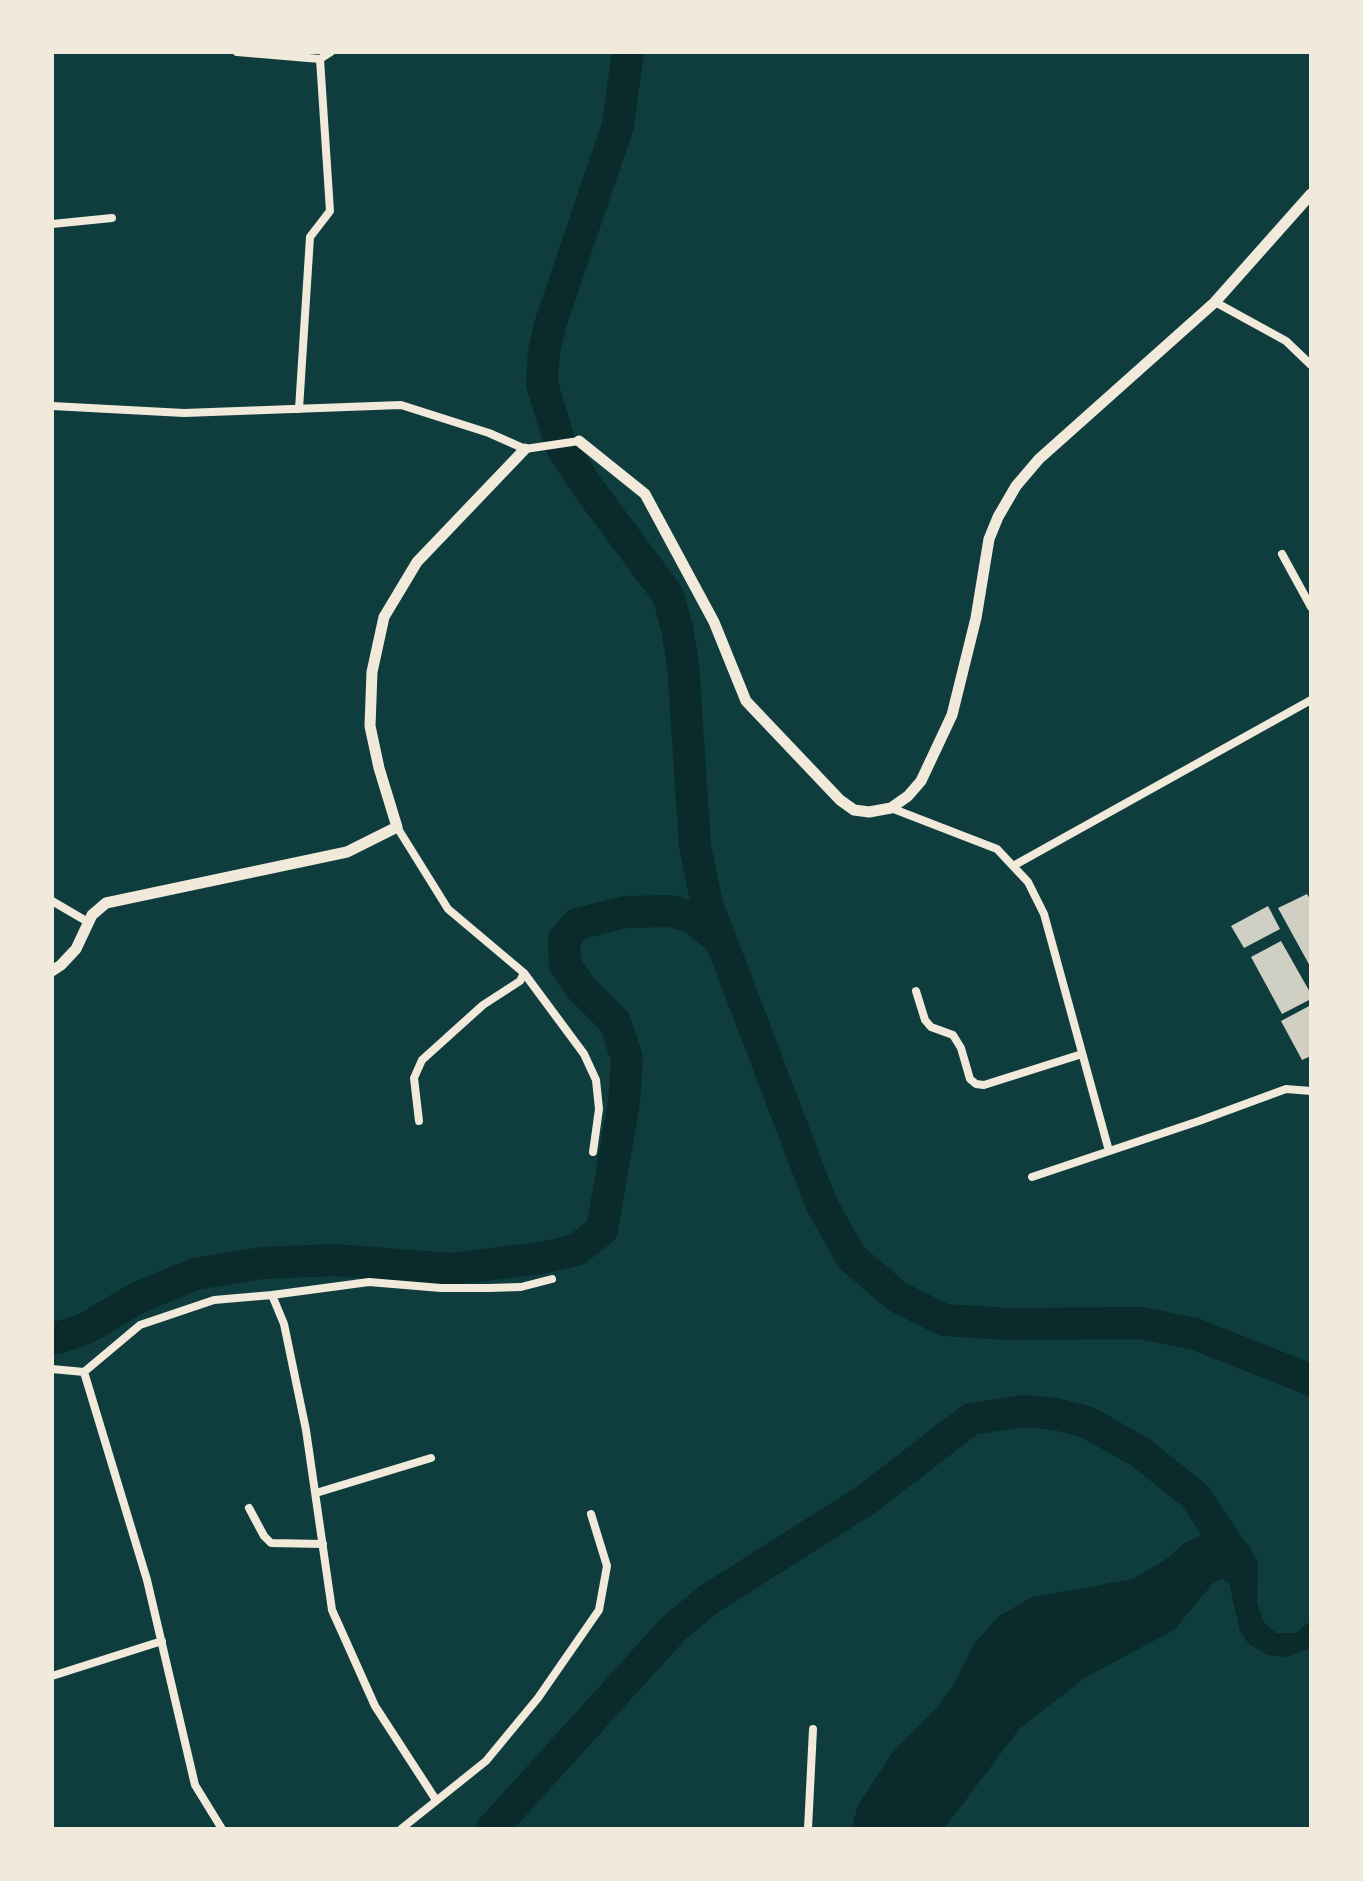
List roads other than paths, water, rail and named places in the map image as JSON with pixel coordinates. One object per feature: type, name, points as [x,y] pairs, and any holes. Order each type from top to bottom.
[{"type":"street","points":[[237,52],[320,59],[331,52]]},
{"type":"street","points":[[299,409],[310,237],[330,211],[320,59]]},
{"type":"street","points":[[52,406],[184,413],[401,405],[489,433],[525,449],[579,441],[645,494],[714,622],[746,701],[840,800],[854,810],[869,812],[891,808],[908,796],[921,781],[952,715],[976,618],[989,539],[1016,486],[1039,459],[1215,302],[1311,194]]},
{"type":"street","points":[[52,224],[112,218]]},
{"type":"street","points":[[1215,302],[1286,341],[1311,365]]},
{"type":"street","points":[[525,449],[417,562],[384,617],[372,672],[370,726],[397,827],[448,909],[524,973],[584,1054],[596,1080],[599,1109],[593,1152]]},
{"type":"street","points":[[1282,554],[1311,607]]},
{"type":"street","points":[[1013,866],[1311,700]]},
{"type":"street","points":[[891,808],[997,849],[1028,882],[1044,914],[1109,1151]]},
{"type":"street","points":[[52,971],[76,949],[92,915],[106,903],[347,852],[397,827]]},
{"type":"street","points":[[52,901],[88,922]]},
{"type":"street","points":[[419,1121],[414,1078],[422,1060],[483,1005],[520,981],[524,973]]},
{"type":"street","points":[[916,991],[925,1020],[931,1027],[953,1035],[961,1048],[970,1079],[976,1084],[984,1085],[1082,1054]]},
{"type":"street","points":[[1032,1177],[1286,1089],[1311,1091]]},
{"type":"street","points":[[52,1369],[84,1372],[140,1325],[214,1300],[369,1282],[489,1288],[521,1287],[552,1279]]},
{"type":"street","points":[[272,1295],[284,1324],[316,1493],[332,1610],[375,1706],[436,1800]]},
{"type":"street","points":[[84,1372],[147,1580],[195,1785],[222,1829]]},
{"type":"street","points":[[316,1493],[431,1458]]},
{"type":"street","points":[[249,1508],[271,1543],[323,1544]]},
{"type":"street","points":[[401,1829],[486,1761],[538,1698],[599,1610],[607,1566],[591,1514]]},
{"type":"street","points":[[52,1676],[162,1641]]},
{"type":"street","points":[[808,1829],[813,1729]]},
{"type":"water","points":[[1212,1530],[1234,1533],[1248,1544],[1258,1562],[1257,1603],[1264,1622],[1276,1633],[1295,1633],[1311,1621],[1311,1648],[1287,1657],[1267,1655],[1248,1643],[1240,1631],[1229,1583],[1222,1579],[1214,1582],[1174,1630],[1086,1677],[1020,1728],[944,1829],[852,1829],[857,1807],[894,1750],[936,1709],[954,1684],[974,1644],[999,1616],[1032,1597],[1133,1579],[1168,1558],[1184,1543]]},
{"type":"waterway","points":[[628,52],[618,125],[550,325],[544,351],[542,384],[561,446],[668,595],[683,664],[695,846],[707,904],[821,1203],[851,1257],[898,1297],[944,1320],[1008,1324],[1141,1323],[1195,1334],[1311,1380]]},
{"type":"waterway","points":[[52,1337],[85,1329],[137,1298],[195,1274],[262,1263],[334,1260],[451,1269],[541,1258],[576,1250],[602,1230],[624,1102],[627,1059],[615,1022],[581,988],[565,965],[564,939],[577,924],[625,912],[671,911],[694,918],[721,941]]},
{"type":"waterway","points":[[492,1829],[674,1628],[708,1600],[864,1501],[971,1419],[1024,1411],[1056,1414],[1087,1422],[1140,1452],[1195,1496],[1229,1547],[1235,1568]]}]
